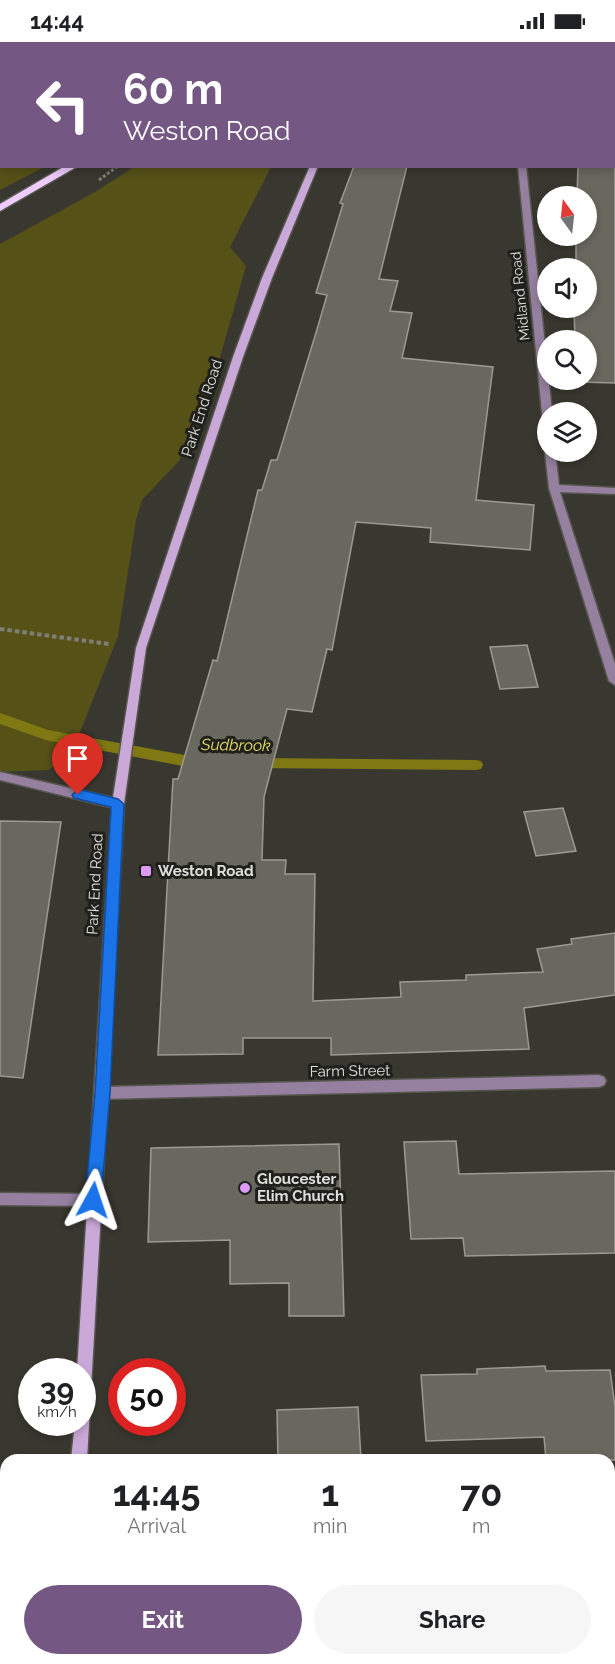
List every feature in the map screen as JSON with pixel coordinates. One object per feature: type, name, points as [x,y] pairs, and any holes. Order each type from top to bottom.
[{"type":"main road","points":[[0,208],[70,168]]},
{"type":"main road","name":"Park End Road","points":[[85,1358],[118,804],[141,648],[238,357],[267,278],[313,168]]},
{"type":"main road","name":"Park End Road","points":[[79,1454],[81,1436]]},
{"type":"street","name":"Midland Road","points":[[522,168],[546,402]]},
{"type":"street","points":[[551,462],[554,488],[615,681]]},
{"type":"street","points":[[554,488],[615,492]]},
{"type":"street","points":[[0,776],[118,804]]},
{"type":"street","name":"Farm Street","points":[[102,1093],[599,1081]]},
{"type":"street","points":[[0,1199],[93,1200]]},
{"type":"path","points":[[0,629],[141,648]]},
{"type":"shaded area","points":[[0,168],[42,168],[0,190]]},
{"type":"shaded area","points":[[132,168],[270,168],[230,247],[246,266],[211,389],[179,461],[142,500],[136,520],[118,636],[71,755],[48,770],[0,772],[0,244],[95,192]]},
{"type":"building","points":[[353,168],[407,168],[379,279],[398,281],[390,311],[412,313],[402,358],[493,367],[476,500],[534,505],[530,550],[430,542],[431,528],[356,522],[332,650],[327,649],[312,712],[287,709],[264,797],[262,860],[286,860],[285,874],[315,874],[313,1001],[401,997],[400,982],[466,980],[466,975],[543,972],[537,949],[572,944],[571,939],[615,933],[615,995],[524,1008],[529,1049],[331,1055],[331,1038],[243,1038],[243,1054],[158,1055],[173,779],[178,779],[213,660],[217,661],[258,490],[262,490],[271,460],[277,460],[327,295],[316,293],[343,204],[340,203]]},
{"type":"building","points":[[578,168],[615,168],[615,383],[597,382],[597,330],[575,330],[574,318],[597,318],[597,258],[576,258],[576,246],[597,246],[597,186],[577,186]]},
{"type":"building","points":[[527,645],[538,687],[500,689],[490,647]]},
{"type":"building","points":[[563,808],[576,851],[536,856],[524,812]]},
{"type":"building","points":[[0,821],[61,822],[23,1078],[0,1076]]},
{"type":"building","points":[[456,1141],[459,1174],[615,1171],[615,1253],[465,1256],[463,1238],[411,1239],[404,1142]]},
{"type":"building","name":"Gloucester Elim Church","points":[[339,1144],[344,1316],[289,1316],[289,1283],[230,1284],[230,1240],[148,1242],[151,1148]]},
{"type":"building","points":[[545,1366],[546,1371],[610,1370],[615,1407],[615,1454],[545,1454],[544,1437],[426,1441],[421,1375],[477,1374],[477,1369]]},
{"type":"building","points":[[358,1407],[361,1454],[278,1454],[277,1410]]},
{"type":"waterway","name":"Sudbrook","points":[[0,718],[46,735],[201,763]]},
{"type":"waterway","name":"Sudbrook","points":[[252,763],[476,765]]},
{"type":"place","name":"Weston Road","points":[[146,871]]},
{"type":"place","name":"Gloucester Elim Church","points":[[245,1188]]},
{"type":"route","points":[[78,795],[118,804],[102,1093],[93,1200]]}]
